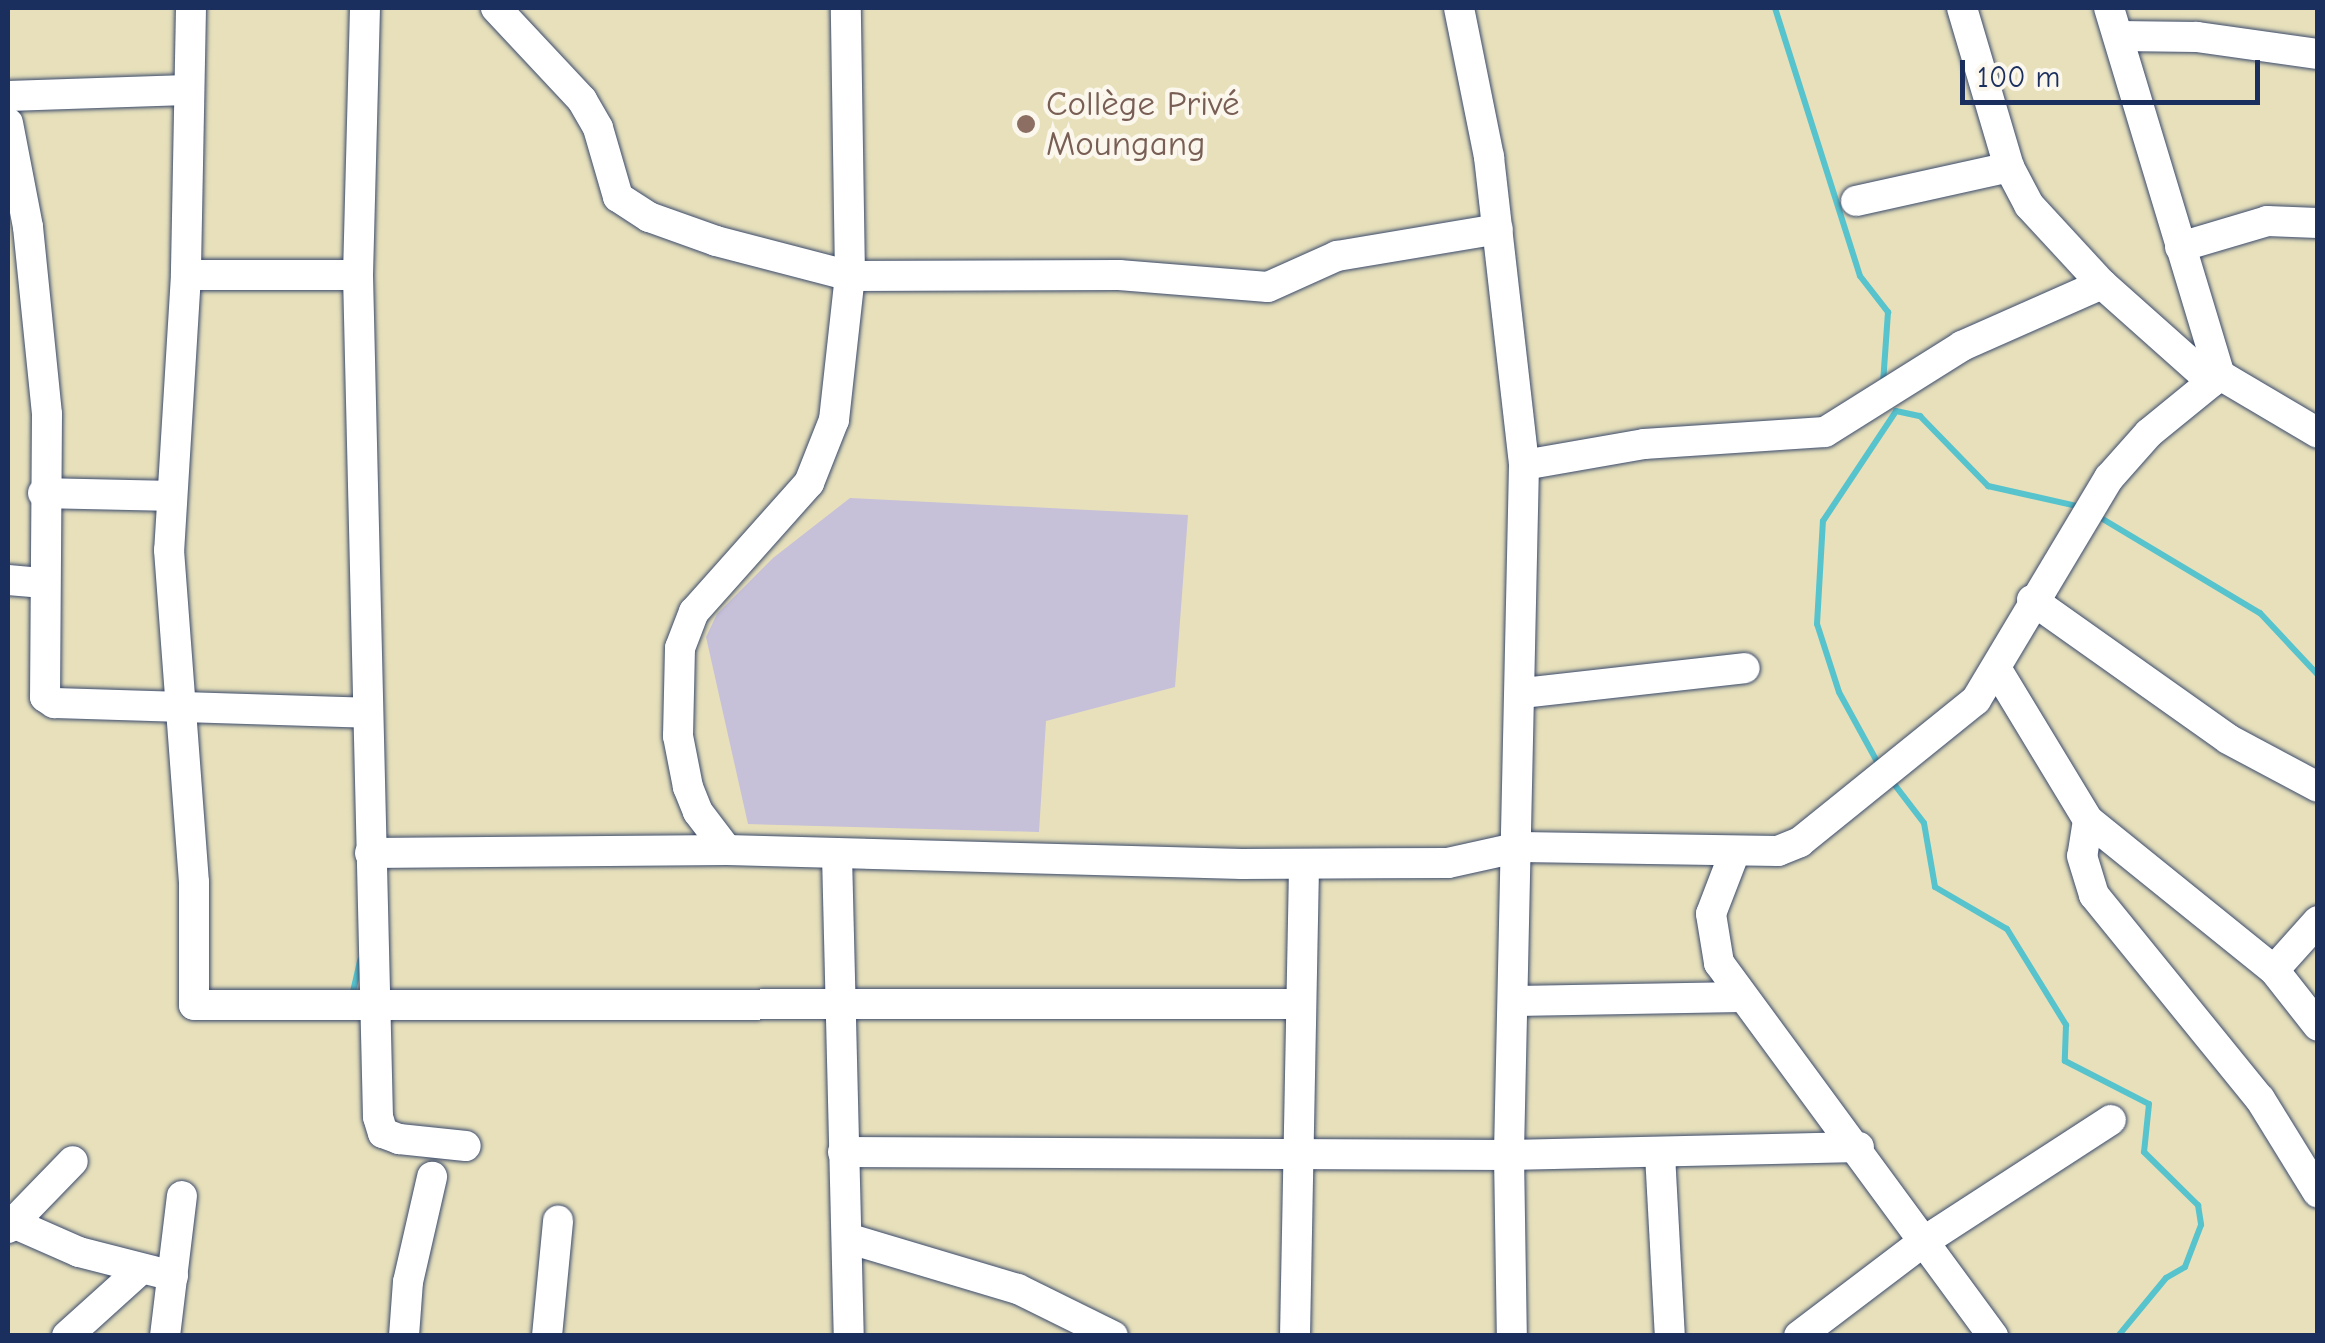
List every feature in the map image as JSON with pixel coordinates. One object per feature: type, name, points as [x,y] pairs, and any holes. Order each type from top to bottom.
[{"type":"street","points":[[190,8],[186,276],[171,496],[194,882],[194,1005],[375,1008],[605,1002],[838,1008],[1300,1004]]},
{"type":"street","points":[[365,8],[358,275],[370,852],[383,1133],[466,1146]]},
{"type":"street","points":[[496,8],[582,100],[598,128],[618,197],[649,217],[716,240],[850,276],[1120,275],[1268,287],[1336,256],[1498,230]]},
{"type":"street","points":[[727,850],[698,812],[688,787],[678,736],[680,648],[694,612],[810,482],[834,420],[850,276],[846,8]]},
{"type":"street","points":[[1459,8],[1498,230],[1524,465],[1517,1001],[1508,1155],[1512,1336]]},
{"type":"street","points":[[1962,8],[2009,167],[2048,230],[2102,284],[2216,378],[2318,433]]},
{"type":"street","points":[[2216,378],[2114,22],[2318,54]]},
{"type":"street","points":[[8,96],[187,90]]},
{"type":"street","points":[[8,123],[40,323],[46,697],[54,703],[368,714]]},
{"type":"street","points":[[1856,202],[2009,167]]},
{"type":"street","points":[[2180,248],[2267,221],[2318,222]]},
{"type":"street","points":[[186,276],[358,275]]},
{"type":"street","points":[[1524,465],[1644,444],[1825,432],[1962,346],[2102,284]]},
{"type":"street","points":[[370,852],[727,850],[1304,864],[1448,863],[1520,847],[1734,854],[1778,851],[1800,842],[1868,781],[1952,723],[1996,668],[2032,600],[2109,478],[2150,433],[2216,378]]},
{"type":"street","points":[[43,492],[171,496]]},
{"type":"street","points":[[8,580],[44,583]]},
{"type":"street","points":[[2032,600],[2228,739],[2318,787]]},
{"type":"street","points":[[1523,693],[1745,668]]},
{"type":"street","points":[[1996,668],[2088,820],[2274,970],[2318,1026]]},
{"type":"street","points":[[2088,820],[2082,856],[2094,895],[2260,1099],[2318,1192]]},
{"type":"street","points":[[1734,854],[1711,914],[1719,964],[1859,1147],[1992,1336]]},
{"type":"street","points":[[837,855],[838,1008],[850,1239],[849,1336]]},
{"type":"street","points":[[1295,1336],[1304,864]]},
{"type":"street","points":[[2274,970],[2318,922]]},
{"type":"street","points":[[1517,1001],[1741,996]]},
{"type":"street","points":[[1799,1336],[1923,1242],[2112,1120]]},
{"type":"street","points":[[843,1152],[1508,1155],[1859,1147]]},
{"type":"street","points":[[1660,1154],[1670,1336]]},
{"type":"street","points":[[73,1161],[10,1226],[140,1270],[172,1276]]},
{"type":"street","points":[[404,1336],[408,1282],[432,1177]]},
{"type":"street","points":[[165,1336],[182,1196]]},
{"type":"street","points":[[547,1336],[558,1221]]},
{"type":"street","points":[[850,1239],[1018,1290],[1113,1336]]},
{"type":"street","points":[[67,1336],[140,1270]]},
{"type":"shaded area","points":[[850,498],[1188,515],[1175,687],[1046,721],[1039,832],[748,824],[706,637],[717,614],[773,558]]},
{"type":"waterway","points":[[1775,8],[1860,276],[1888,312],[1883,384]]},
{"type":"waterway","points":[[1896,411],[1920,416],[1988,486],[2081,507]]},
{"type":"waterway","points":[[1880,767],[1839,692],[1817,624],[1823,521],[1896,411]]},
{"type":"waterway","points":[[2096,515],[2260,613],[2318,675]]},
{"type":"waterway","points":[[1891,780],[1924,823],[1935,887],[2007,929],[2066,1025],[2065,1061],[2149,1104],[2144,1152],[2198,1205],[2201,1225],[2185,1267],[2166,1278],[2118,1336]]},
{"type":"waterway","points":[[352,996],[360,960]]},
{"type":"place","name":"Collège Privé Moungang","points":[[1026,124]]}]
